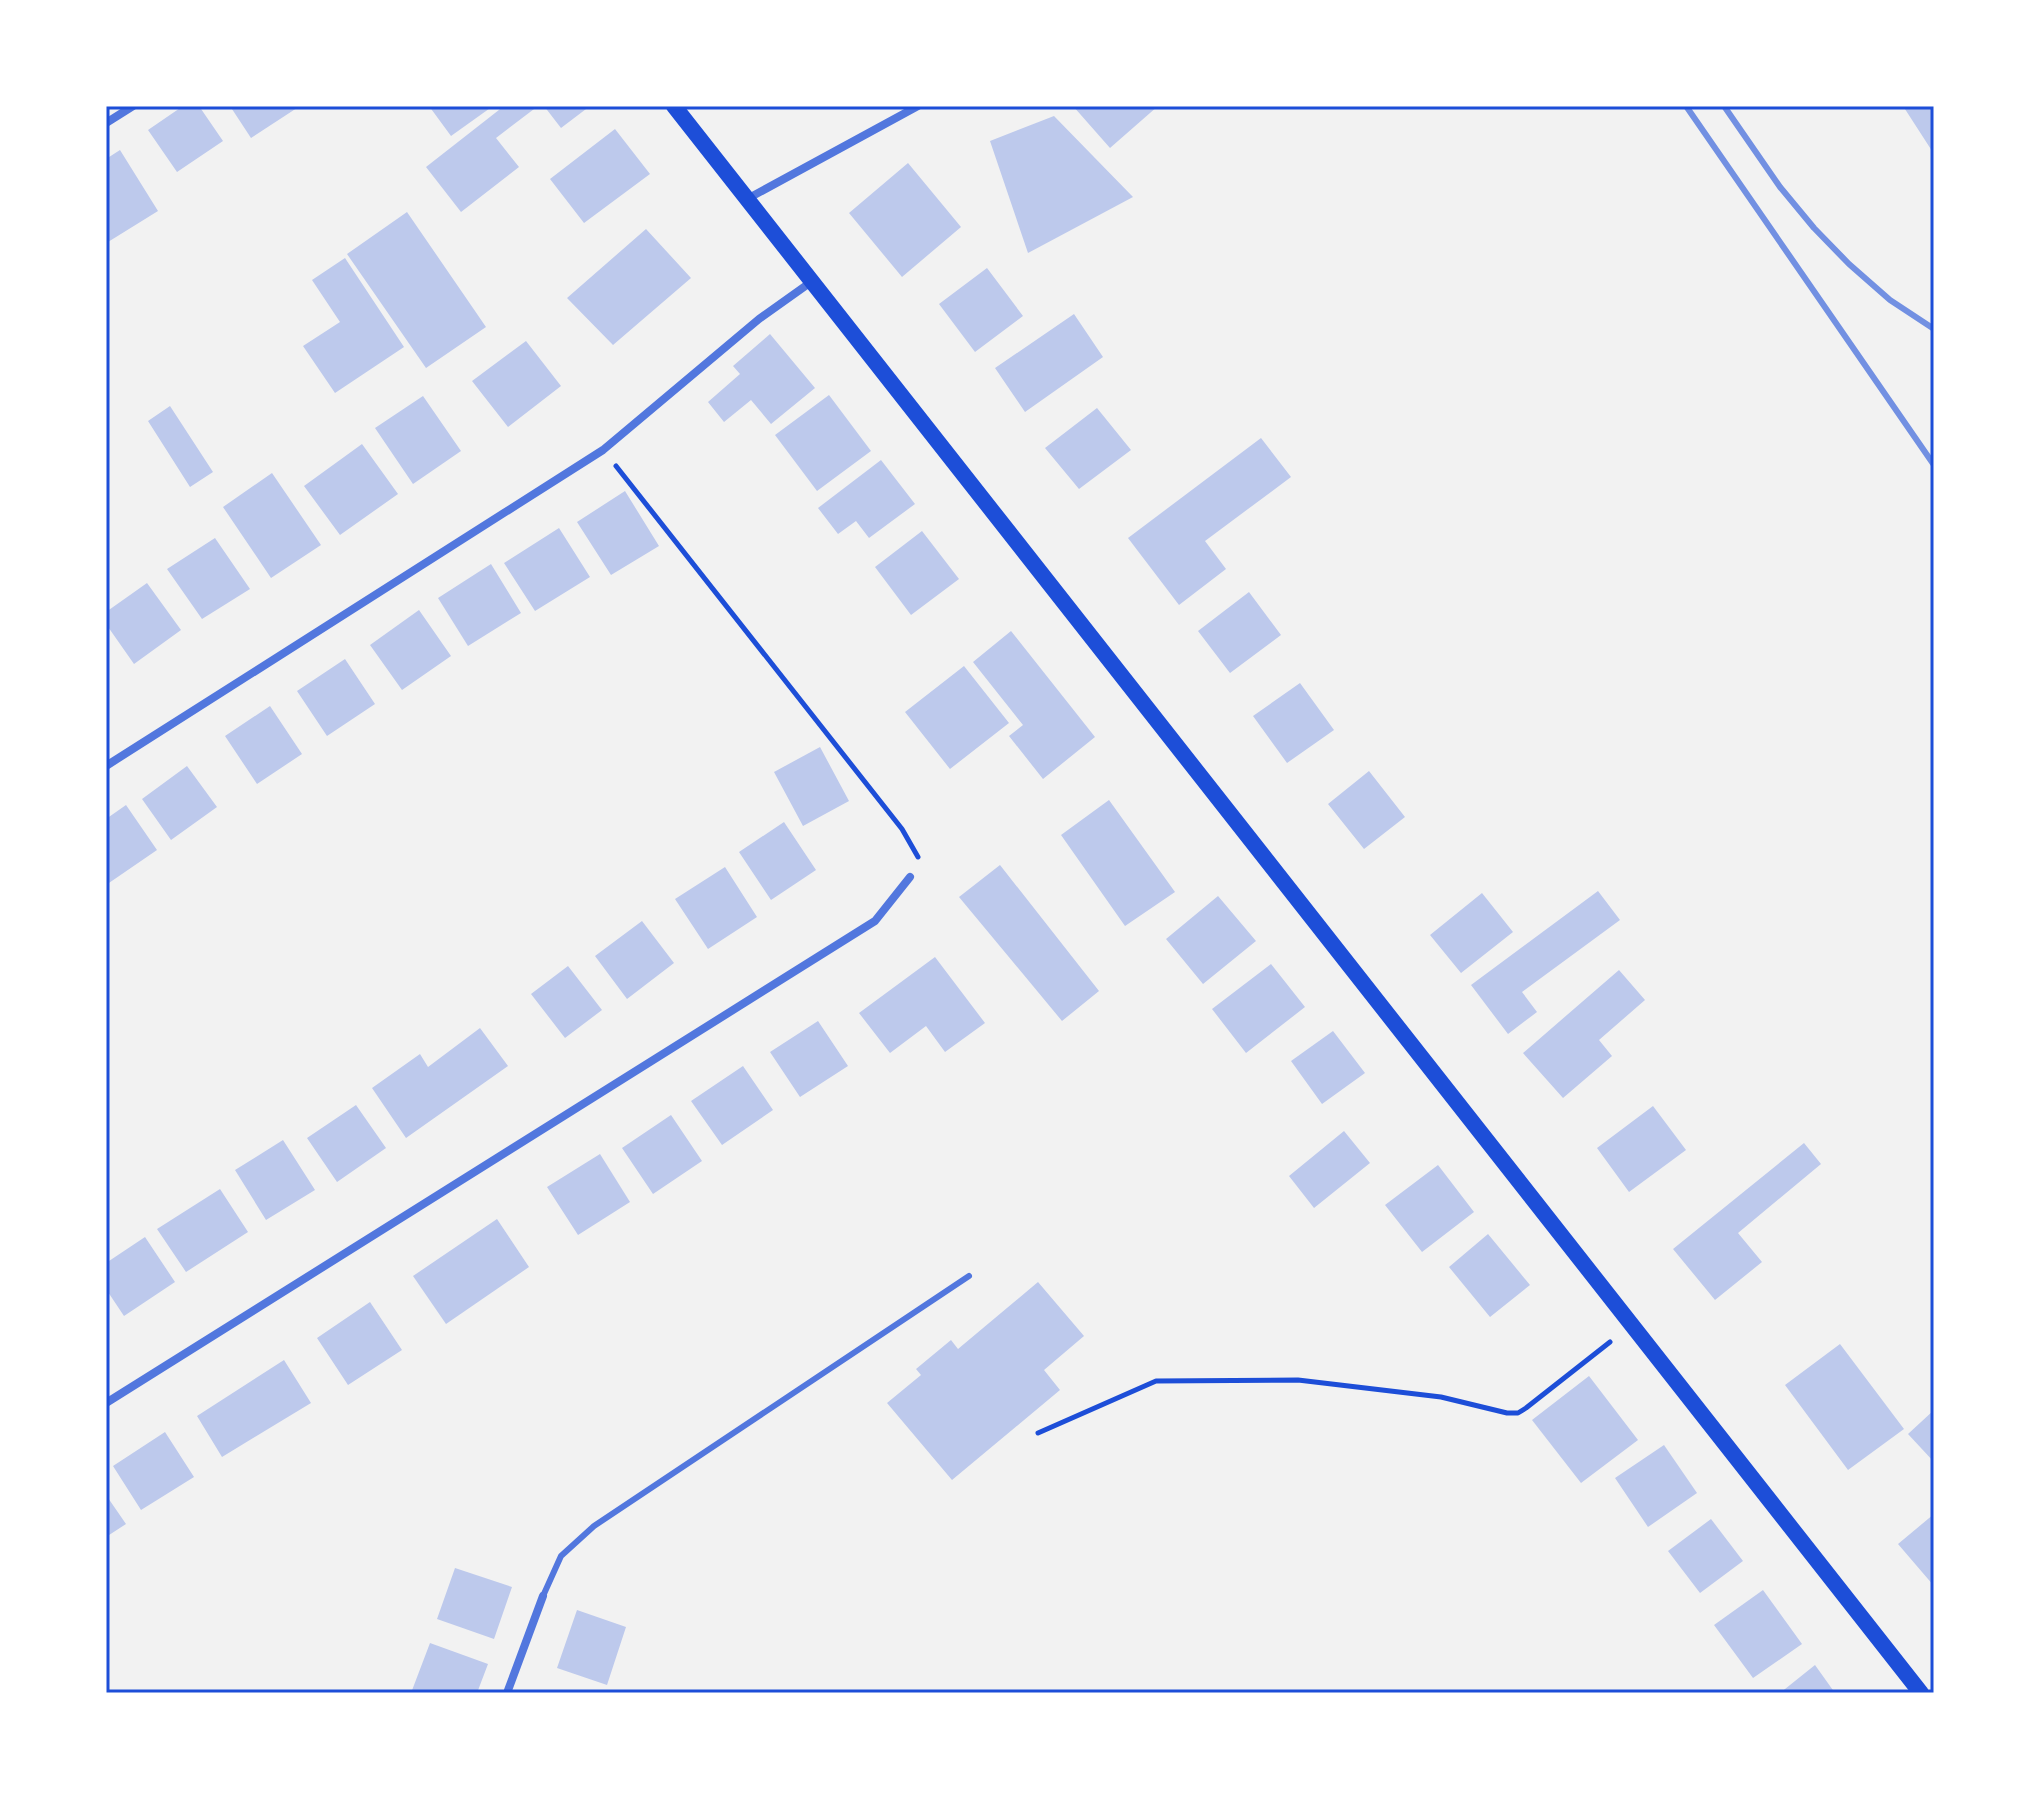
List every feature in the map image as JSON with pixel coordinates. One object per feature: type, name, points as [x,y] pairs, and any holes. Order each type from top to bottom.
[{"type":"main road","points":[[674,106],[1921,1693]]},
{"type":"street","points":[[106,123],[133,106]]},
{"type":"street","points":[[747,199],[918,106]]},
{"type":"street","points":[[106,766],[603,450],[759,319],[812,282]]},
{"type":"street","points":[[106,1403],[875,921],[910,877]]},
{"type":"street","points":[[507,1693],[543,1596]]},
{"type":"lane","points":[[543,1596],[561,1556],[594,1526],[969,1276]]},
{"type":"path","points":[[603,450],[902,829],[918,856],[910,877]]},
{"type":"path","points":[[1038,1433],[1156,1381],[1298,1380],[1441,1397],[1518,1413],[1632,1324]]},
{"type":"building","points":[[183,106],[199,106],[223,141],[177,172],[148,130]]},
{"type":"building","points":[[230,106],[300,106],[251,138]]},
{"type":"building","points":[[429,106],[493,106],[451,136]]},
{"type":"building","points":[[504,106],[538,106],[496,138],[519,167],[461,212],[426,167]]},
{"type":"building","points":[[544,106],[590,106],[561,128]]},
{"type":"building","points":[[1073,106],[1158,106],[1110,148]]},
{"type":"building","points":[[1903,106],[1934,106],[1934,154]]},
{"type":"building","points":[[1054,116],[1133,197],[1028,253],[990,141]]},
{"type":"building","points":[[615,129],[650,174],[584,223],[550,179]]},
{"type":"building","points":[[120,150],[158,211],[108,242],[106,159]]},
{"type":"building","points":[[908,163],[961,227],[902,277],[849,213]]},
{"type":"building","points":[[407,212],[486,327],[426,368],[347,254]]},
{"type":"building","points":[[646,229],[691,278],[613,345],[567,298]]},
{"type":"building","points":[[345,258],[404,347],[335,393],[303,346],[340,322],[312,280]]},
{"type":"building","points":[[987,268],[1023,316],[975,352],[939,304]]},
{"type":"building","points":[[1074,314],[1103,357],[1025,412],[995,368]]},
{"type":"building","points":[[770,334],[815,388],[771,424],[751,400],[724,422],[708,402],[740,374],[733,366]]},
{"type":"building","points":[[526,341],[561,386],[508,427],[472,381]]},
{"type":"building","points":[[829,395],[871,451],[817,491],[775,435]]},
{"type":"building","points":[[423,396],[461,451],[413,484],[375,428]]},
{"type":"building","points":[[170,406],[213,472],[190,487],[148,421]]},
{"type":"building","points":[[1097,408],[1131,450],[1079,489],[1045,448]]},
{"type":"building","points":[[1261,438],[1291,477],[1205,541],[1226,569],[1179,605],[1128,538]]},
{"type":"building","points":[[362,444],[398,494],[340,535],[304,486]]},
{"type":"building","points":[[881,460],[915,504],[869,538],[856,521],[838,534],[818,508]]},
{"type":"building","points":[[272,473],[321,545],[271,578],[223,507]]},
{"type":"building","points":[[625,491],[659,546],[611,575],[577,522]]},
{"type":"building","points":[[559,528],[590,577],[535,611],[504,563]]},
{"type":"building","points":[[922,531],[959,579],[911,615],[875,567]]},
{"type":"building","points":[[215,538],[250,589],[202,619],[167,569]]},
{"type":"building","points":[[491,564],[521,613],[468,646],[438,598]]},
{"type":"building","points":[[147,583],[181,630],[134,664],[106,624],[106,612]]},
{"type":"building","points":[[1249,592],[1281,635],[1230,673],[1198,631]]},
{"type":"building","points":[[419,610],[451,656],[402,690],[370,645]]},
{"type":"building","points":[[1011,631],[1095,737],[1043,779],[1009,736],[1023,725],[973,662]]},
{"type":"building","points":[[345,659],[375,704],[327,736],[297,691]]},
{"type":"building","points":[[964,666],[1009,723],[950,769],[905,712]]},
{"type":"building","points":[[1300,683],[1334,730],[1287,763],[1253,716]]},
{"type":"building","points":[[270,706],[302,754],[257,784],[225,736]]},
{"type":"building","points":[[820,747],[849,801],[803,826],[774,772]]},
{"type":"building","points":[[187,766],[217,807],[171,840],[142,799]]},
{"type":"building","points":[[1369,771],[1405,817],[1364,849],[1328,804]]},
{"type":"building","points":[[1109,800],[1175,892],[1125,926],[1061,835]]},
{"type":"building","points":[[126,805],[157,850],[106,885],[106,819]]},
{"type":"building","points":[[784,822],[816,870],[771,900],[739,852]]},
{"type":"building","points":[[1000,865],[1099,991],[1062,1021],[959,897]]},
{"type":"building","points":[[725,867],[757,917],[708,949],[675,899]]},
{"type":"building","points":[[1598,891],[1620,920],[1522,992],[1537,1012],[1508,1034],[1471,985]]},
{"type":"building","points":[[1482,893],[1513,932],[1461,973],[1430,935]]},
{"type":"building","points":[[1218,896],[1256,941],[1203,984],[1166,939]]},
{"type":"building","points":[[642,921],[674,963],[627,999],[595,956]]},
{"type":"building","points":[[935,957],[985,1023],[945,1052],[926,1026],[890,1053],[859,1013]]},
{"type":"building","points":[[1271,964],[1305,1007],[1246,1053],[1212,1009]]},
{"type":"building","points":[[568,966],[602,1010],[565,1038],[531,994]]},
{"type":"building","points":[[1619,970],[1645,1000],[1599,1040],[1612,1056],[1563,1098],[1523,1053]]},
{"type":"building","points":[[818,1021],[848,1066],[800,1097],[770,1052]]},
{"type":"building","points":[[480,1028],[508,1066],[406,1138],[372,1088],[420,1054],[428,1067]]},
{"type":"building","points":[[1333,1031],[1365,1073],[1322,1104],[1291,1061]]},
{"type":"building","points":[[743,1066],[773,1110],[722,1145],[691,1101]]},
{"type":"building","points":[[356,1105],[386,1148],[337,1182],[307,1138]]},
{"type":"building","points":[[1653,1106],[1686,1150],[1629,1192],[1597,1148]]},
{"type":"building","points":[[671,1115],[702,1161],[653,1194],[622,1148]]},
{"type":"building","points":[[1344,1131],[1370,1163],[1314,1208],[1289,1176]]},
{"type":"building","points":[[283,1140],[315,1190],[266,1220],[235,1170]]},
{"type":"building","points":[[1804,1143],[1821,1164],[1738,1233],[1762,1262],[1715,1300],[1673,1249]]},
{"type":"building","points":[[600,1154],[630,1202],[578,1235],[547,1187]]},
{"type":"building","points":[[1438,1165],[1474,1212],[1422,1252],[1385,1205]]},
{"type":"building","points":[[220,1189],[248,1232],[186,1272],[157,1229]]},
{"type":"building","points":[[497,1219],[529,1267],[446,1324],[413,1276]]},
{"type":"building","points":[[1488,1234],[1530,1285],[1490,1317],[1449,1267]]},
{"type":"building","points":[[145,1237],[175,1282],[124,1316],[106,1289],[106,1263]]},
{"type":"building","points":[[1038,1282],[1084,1336],[1044,1370],[1060,1390],[952,1480],[887,1403],[921,1375],[916,1369],[951,1340],[958,1349]]},
{"type":"building","points":[[370,1302],[402,1350],[348,1385],[317,1338]]},
{"type":"building","points":[[1840,1344],[1904,1429],[1848,1470],[1785,1385]]},
{"type":"building","points":[[284,1360],[311,1403],[222,1457],[197,1416]]},
{"type":"building","points":[[1589,1376],[1638,1440],[1581,1483],[1532,1420]]},
{"type":"building","points":[[1934,1410],[1934,1462],[1908,1434]]},
{"type":"building","points":[[165,1432],[194,1477],[141,1510],[113,1466]]},
{"type":"building","points":[[1664,1445],[1697,1493],[1648,1527],[1615,1478]]},
{"type":"building","points":[[106,1495],[126,1524],[106,1537]]},
{"type":"building","points":[[1934,1514],[1934,1586],[1898,1544]]},
{"type":"building","points":[[1711,1519],[1743,1561],[1700,1593],[1668,1551]]},
{"type":"building","points":[[455,1568],[512,1587],[494,1639],[437,1619]]},
{"type":"building","points":[[1763,1590],[1802,1644],[1753,1678],[1714,1625]]},
{"type":"building","points":[[577,1610],[626,1627],[607,1685],[557,1668]]},
{"type":"building","points":[[430,1643],[488,1664],[477,1693],[411,1693]]},
{"type":"building","points":[[1815,1665],[1835,1693],[1780,1693]]},
{"type":"railway","points":[[1686,106],[1934,465]]},
{"type":"railway","points":[[1724,106],[1780,187],[1814,228],[1890,300],[1934,329]]}]
